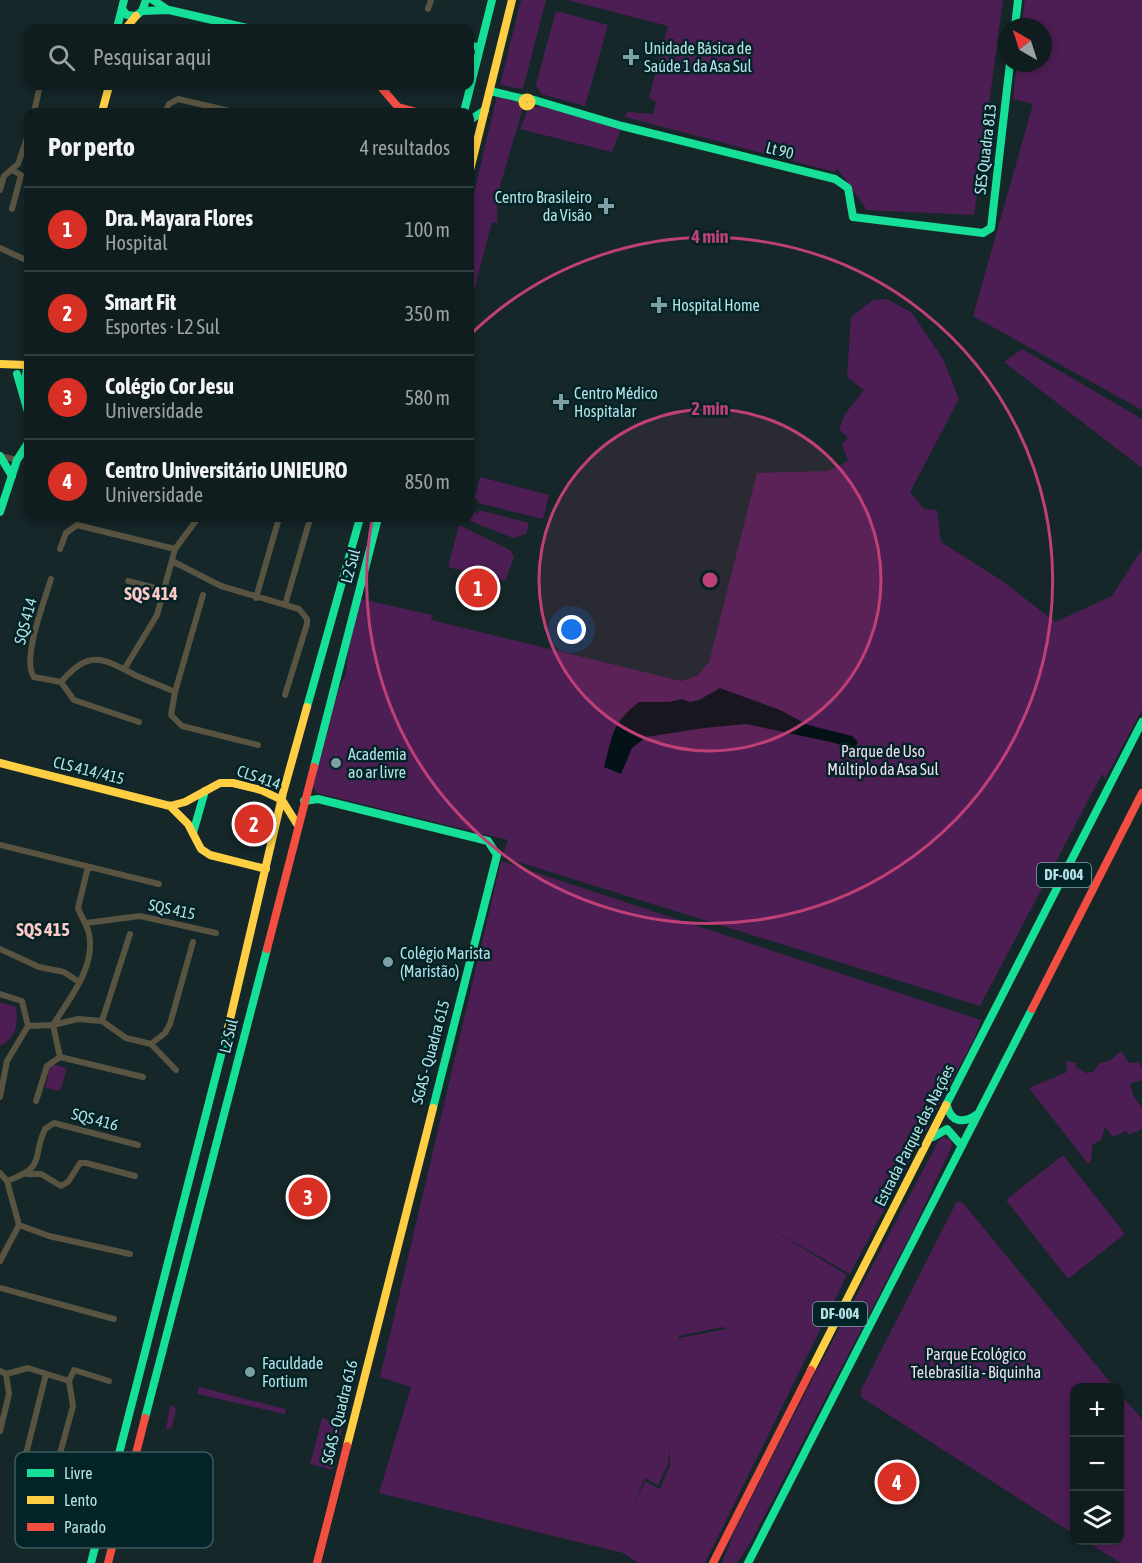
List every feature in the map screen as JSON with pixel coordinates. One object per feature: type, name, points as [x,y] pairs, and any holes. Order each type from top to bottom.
[{"type":"main road","points":[[130,24],[139,14],[146,0]]},
{"type":"main road","points":[[153,0],[169,10],[230,24]]},
{"type":"main road","points":[[474,71],[492,0]]},
{"type":"main road","points":[[474,154],[512,0]]},
{"type":"main road","points":[[1016,18],[1018,0]]},
{"type":"main road","points":[[123,4],[127,15],[169,10]]},
{"type":"main road","points":[[118,24],[123,4]]},
{"type":"main road","points":[[474,46],[480,47]]},
{"type":"main road","name":"SES Quadra 813","points":[[983,233],[991,228],[1009,72]]},
{"type":"main road","points":[[103,108],[108,90]]},
{"type":"main road","points":[[383,90],[398,107],[402,108]]},
{"type":"main road","points":[[465,108],[469,90]]},
{"type":"main road","name":"Lt 90","points":[[490,91],[835,179],[848,188],[854,217],[983,233]]},
{"type":"main road","points":[[474,117],[485,110]]},
{"type":"main road","points":[[2,364],[24,364]]},
{"type":"main road","points":[[2,364],[24,379]]},
{"type":"main road","points":[[16,374],[24,399]]},
{"type":"main road","points":[[0,512],[17,460],[24,449]]},
{"type":"main road","points":[[0,456],[12,476]]},
{"type":"main road","name":"L2 Sul","points":[[121,1452],[282,800],[359,522]]},
{"type":"main road","name":"L2 Sul","points":[[137,1452],[304,801],[312,745],[377,522]]},
{"type":"main road","name":"Estrada Parque das Nações","points":[[713,1563],[1141,726]]},
{"type":"main road","points":[[298,744],[312,745]]},
{"type":"main road","name":"CLS 414/415","points":[[0,763],[170,806]]},
{"type":"main road","name":"CLS 414","points":[[170,806],[194,800],[218,784],[230,782],[282,800],[297,824]]},
{"type":"main road","points":[[307,787],[318,799]]},
{"type":"main road","points":[[193,833],[205,791]]},
{"type":"main road","name":"DF-004","points":[[748,1563],[1142,793]]},
{"type":"main road","name":"SGAS - Quadra 615","points":[[304,801],[318,799],[488,841],[496,855],[391,1269]]},
{"type":"main road","points":[[170,806],[182,816],[201,849],[210,855],[266,869]]},
{"type":"main road","points":[[252,928],[260,934],[269,934]]},
{"type":"main road","points":[[947,1106],[951,1117],[960,1122],[965,1123],[977,1115]]},
{"type":"main road","points":[[931,1139],[947,1129],[954,1134],[961,1145]]},
{"type":"main road","name":"SGAS - Quadra 616","points":[[317,1563],[391,1269]]},
{"type":"main road","points":[[153,1328],[163,1327],[168,1331]]},
{"type":"main road","name":"L2 Sul","points":[[91,1563],[95,1548]]},
{"type":"main road","name":"L2 Sul","points":[[108,1563],[112,1548]]},
{"type":"street","points":[[428,9],[430,0]]},
{"type":"street","points":[[35,108],[39,90]]},
{"type":"street","points":[[167,108],[169,104],[178,99],[217,108]]},
{"type":"street","points":[[0,190],[2,176],[12,170],[24,151]]},
{"type":"street","points":[[12,170],[21,175],[12,209]]},
{"type":"street","points":[[0,248],[24,259]]},
{"type":"street","points":[[0,456],[17,460]]},
{"type":"street","points":[[125,668],[157,615],[176,549],[195,522]]},
{"type":"street","points":[[256,598],[278,522]]},
{"type":"street","points":[[285,605],[309,522]]},
{"type":"street","points":[[60,549],[66,533],[77,525],[176,549]]},
{"type":"street","points":[[172,561],[221,586],[300,609],[307,619],[285,695]]},
{"type":"street","name":"SQS 414","points":[[51,579],[29,665],[34,677],[61,682]]},
{"type":"street","points":[[128,581],[163,590]]},
{"type":"street","points":[[203,595],[175,692],[171,715],[178,725],[258,745]]},
{"type":"street","points":[[139,722],[74,700],[61,682],[85,660],[95,658],[125,668],[175,692]]},
{"type":"street","name":"SQS 415","points":[[0,845],[159,884]]},
{"type":"street","points":[[60,1057],[53,1025],[87,966],[90,951],[86,923],[77,902],[88,867]]},
{"type":"street","name":"SQS 415","points":[[86,923],[140,916],[216,933]]},
{"type":"street","points":[[102,1021],[130,934]]},
{"type":"street","name":"SQS 415","points":[[151,1044],[165,1032],[170,1024],[193,942]]},
{"type":"street","points":[[0,949],[39,967],[64,972],[79,982]]},
{"type":"street","points":[[0,994],[21,1001],[28,1026]]},
{"type":"street","points":[[28,1026],[53,1025],[78,1019],[102,1021],[126,1038],[151,1044],[176,1070]]},
{"type":"street","points":[[0,1097],[4,1060],[28,1026]]},
{"type":"street","points":[[36,1101],[47,1066],[60,1057],[143,1077]]},
{"type":"street","name":"SQS 416","points":[[24,1175],[36,1164],[45,1129],[54,1123],[138,1144]]},
{"type":"street","points":[[7,1181],[24,1175],[41,1174],[61,1186],[68,1182],[78,1166],[86,1162],[135,1176]]},
{"type":"street","points":[[0,1173],[7,1181],[19,1226],[0,1261]]},
{"type":"street","points":[[19,1226],[49,1236],[129,1254]]},
{"type":"street","points":[[0,1288],[114,1319]]},
{"type":"street","points":[[0,1431],[9,1394],[3,1373],[28,1368],[69,1381]]},
{"type":"street","points":[[60,1452],[73,1406],[69,1381],[74,1370],[109,1381]]},
{"type":"street","points":[[26,1452],[46,1374]]},
{"type":"green space","points":[[521,0],[546,0],[523,89],[500,85]]},
{"type":"green space","points":[[567,0],[1003,0],[1001,18],[998,18],[998,37],[974,215],[867,210],[837,168],[835,172],[625,117],[627,112],[653,114],[656,102],[649,98],[668,26]]},
{"type":"green space","points":[[1025,0],[1142,0],[1142,410],[973,316],[1033,104],[1013,99],[1016,72],[1052,72],[1052,18],[1022,18]]},
{"type":"green space","points":[[556,11],[608,25],[585,106],[541,94],[536,84]]},
{"type":"green space","points":[[497,95],[521,103],[522,111],[498,193],[497,223],[492,222],[474,290],[474,193]]},
{"type":"green space","points":[[546,106],[622,126],[612,152],[520,129],[529,107]]},
{"type":"green space","name":"Parque de Uso Múltiplo da Asa Sul","points":[[887,299],[911,312],[943,359],[959,399],[910,492],[924,509],[937,510],[941,542],[1004,582],[1055,622],[1112,596],[1142,549],[1142,710],[1105,779],[1102,774],[980,1006],[502,857],[508,840],[317,793],[312,784],[333,702],[346,673],[349,641],[360,599],[432,615],[431,620],[681,681],[697,676],[709,662],[757,473],[828,471],[848,461],[842,444],[848,438],[839,429],[845,414],[864,390],[847,377],[851,317],[873,300]]},
{"type":"green space","points":[[1022,349],[1142,419],[1142,468],[1004,362]]},
{"type":"green space","points":[[480,477],[549,495],[543,519],[478,503],[479,500],[475,498]]},
{"type":"green space","points":[[479,510],[529,523],[526,534],[513,538],[473,522],[474,512],[478,513]]},
{"type":"green space","points":[[459,525],[510,550],[514,557],[505,581],[448,567]]},
{"type":"green space","points":[[501,861],[981,1020],[974,1039],[850,1274],[766,1226],[847,1275],[705,1563],[638,1563],[623,1553],[379,1493],[411,1387],[380,1377]],"holes":[[[723,1327],[726,1329],[679,1338],[675,1354],[679,1336]],[[670,1449],[670,1465],[660,1489],[645,1481],[628,1516],[645,1478],[658,1485],[668,1465]]]},
{"type":"green space","points":[[0,1002],[16,1007],[17,1019],[10,1039],[0,1046]]},
{"type":"green space","points":[[1121,1051],[1129,1063],[1138,1062],[1142,1067],[1142,1080],[1130,1084],[1134,1097],[1142,1108],[1142,1129],[1129,1135],[1126,1131],[1113,1137],[1105,1127],[1101,1140],[1092,1145],[1091,1161],[1088,1164],[1029,1088],[1067,1072],[1066,1061],[1077,1063],[1075,1066],[1086,1073],[1093,1072],[1100,1063],[1110,1061]]},
{"type":"green space","points":[[51,1064],[67,1068],[60,1091],[45,1088]]},
{"type":"green space","points":[[943,1137],[951,1139],[952,1146],[915,1226],[751,1542],[737,1563],[722,1563],[735,1530],[816,1372],[939,1140]]},
{"type":"green space","points":[[1063,1155],[1125,1234],[1068,1279],[1006,1200]]},
{"type":"green space","name":"Parque Ecológico Telebrasília - Biquinha","points":[[957,1201],[963,1203],[1111,1383],[1070,1383],[1070,1531],[861,1397],[861,1390]]},
{"type":"green space","points":[[199,1387],[286,1409],[285,1414],[197,1394]]},
{"type":"green space","points":[[1124,1399],[1142,1419],[1142,1563],[1121,1563],[1092,1545],[1124,1545]]},
{"type":"green space","points":[[173,1405],[176,1409],[172,1427],[166,1430],[170,1407]]},
{"type":"green space","points":[[322,1418],[343,1424],[332,1470],[310,1464]]},
{"type":"shaded area","points":[[720,688],[780,710],[808,725],[852,736],[858,742],[854,749],[746,724],[704,728],[646,737],[632,748],[621,774],[604,767],[614,731],[623,717],[639,702],[669,702],[682,699],[690,702],[699,700]]},
{"type":"traffic: fast","points":[[118,24],[124,0]]},
{"type":"traffic: fast","points":[[122,9],[127,15],[136,16],[142,11],[146,0]]},
{"type":"traffic: fast","points":[[153,0],[168,10]]},
{"type":"traffic: fast","points":[[474,72],[492,0]]},
{"type":"traffic: fast","points":[[1016,18],[1018,0]]},
{"type":"traffic: fast","points":[[142,11],[169,10],[230,24]]},
{"type":"traffic: fast","points":[[474,46],[480,47]]},
{"type":"traffic: fast","points":[[531,99],[622,126],[835,179],[848,188],[853,217],[983,233],[991,228],[1009,72]]},
{"type":"traffic: fast","points":[[465,108],[470,90]]},
{"type":"traffic: fast","points":[[490,91],[524,99]]},
{"type":"traffic: fast","points":[[474,117],[485,110]]},
{"type":"traffic: fast","points":[[17,374],[24,398]]},
{"type":"traffic: fast","points":[[0,512],[17,460],[24,449]]},
{"type":"traffic: fast","points":[[0,456],[12,476]]},
{"type":"traffic: fast","points":[[307,707],[359,522]]},
{"type":"traffic: fast","points":[[314,767],[377,522]]},
{"type":"traffic: fast","points":[[946,1105],[1142,722]]},
{"type":"traffic: fast","points":[[193,833],[205,791]]},
{"type":"traffic: fast","points":[[304,801],[318,799],[488,841],[497,855],[433,1108]]},
{"type":"traffic: fast","points":[[145,1418],[267,949]]},
{"type":"traffic: fast","points":[[748,1563],[1032,1009]]},
{"type":"traffic: fast","points":[[119,1452],[228,1028]]},
{"type":"traffic: fast","points":[[947,1106],[951,1115],[958,1120],[967,1120],[976,1115]]},
{"type":"traffic: fast","points":[[933,1137],[947,1129],[961,1145]]},
{"type":"traffic: fast","points":[[91,1563],[95,1548]]},
{"type":"traffic: slow","points":[[474,154],[512,0]]},
{"type":"traffic: slow","points":[[129,24],[136,16]]},
{"type":"traffic: slow","points":[[103,108],[108,90]]},
{"type":"traffic: slow","points":[[527,97],[532,102],[527,107],[522,102],[527,97]]},
{"type":"traffic: slow","points":[[0,364],[24,365]]},
{"type":"traffic: slow","points":[[228,1028],[283,793],[307,707]]},
{"type":"traffic: slow","points":[[0,763],[170,806],[185,802],[220,783],[233,783],[261,790],[282,800],[297,824]]},
{"type":"traffic: slow","points":[[170,806],[188,824],[201,849],[210,855],[266,869]]},
{"type":"traffic: slow","points":[[811,1370],[946,1105]]},
{"type":"traffic: slow","points":[[347,1446],[433,1108]]},
{"type":"traffic: jam","points":[[383,90],[398,107],[402,108]]},
{"type":"traffic: jam","points":[[267,949],[314,767]]},
{"type":"traffic: jam","points":[[1032,1009],[1142,793]]},
{"type":"traffic: jam","points":[[713,1563],[811,1370]]},
{"type":"traffic: jam","points":[[136,1452],[145,1418]]},
{"type":"traffic: jam","points":[[317,1563],[347,1446]]},
{"type":"traffic: jam","points":[[108,1563],[112,1548]]},
{"type":"place","name":"Unidade Básica de Saúde 1 da Asa Sul","points":[[631,57]]},
{"type":"place","name":"Centro Brasileiro da Visão","points":[[606,206]]},
{"type":"place","name":"Hospital Home","points":[[659,305]]},
{"type":"place","name":"Centro Médico Hospitalar","points":[[561,402]]},
{"type":"place","name":"Dra. Mayara Flores","points":[[478,588]]},
{"type":"place","name":"Academia ao ar livre","points":[[336,763]]},
{"type":"place","name":"Smart Fit","points":[[254,824]]},
{"type":"place","name":"Colégio Marista (Maristão)","points":[[388,962]]},
{"type":"place","name":"Colégio Cor Jesu","points":[[308,1197]]},
{"type":"place","name":"Faculdade Fortium","points":[[250,1372]]},
{"type":"place","name":"Centro Universitário UNIEURO","points":[[897,1482]]},
{"type":"district","name":"SQS 414","points":[[151,594]]},
{"type":"district","name":"SQS 415","points":[[43,930]]}]
